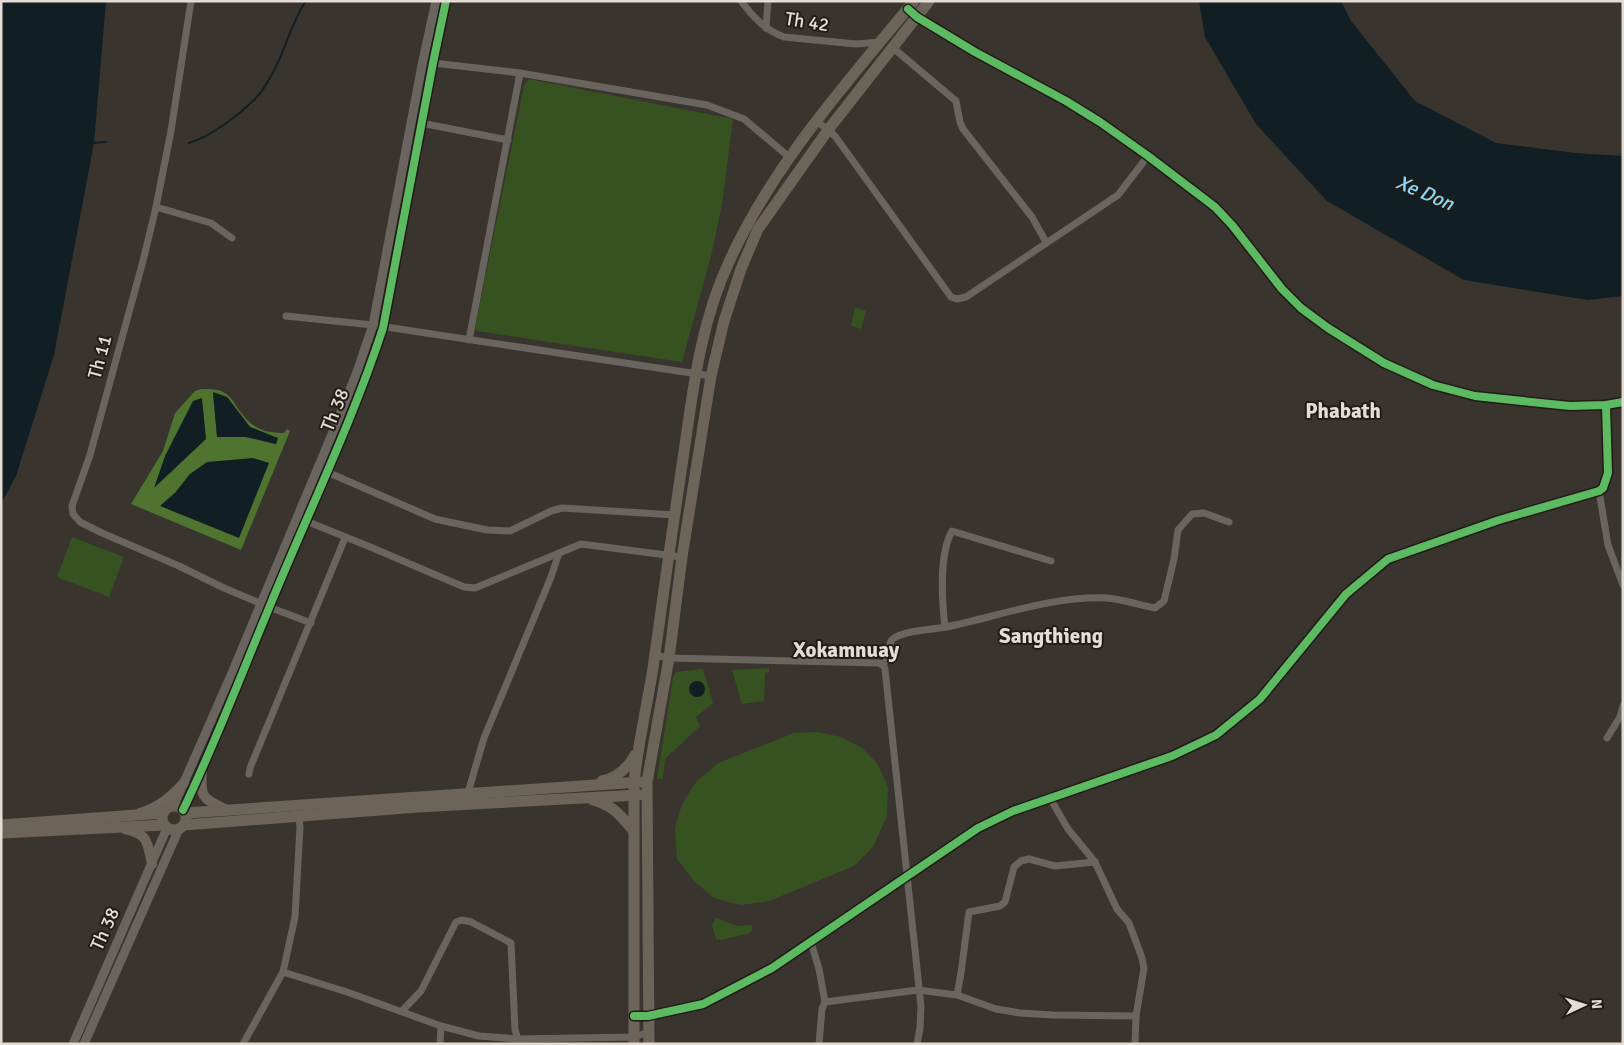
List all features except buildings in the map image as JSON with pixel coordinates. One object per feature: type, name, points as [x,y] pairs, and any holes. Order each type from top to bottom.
[{"type":"highway","points":[[649,1038],[647,782],[711,376],[724,321],[741,269],[758,229],[828,130],[929,1]]},
{"type":"highway","points":[[634,1040],[633,830],[637,751],[654,655],[695,374],[713,300],[728,262],[750,219],[789,157],[911,5]]},
{"type":"highway","points":[[582,786],[611,779],[630,764],[637,751]]},
{"type":"highway","points":[[1,825],[130,816],[175,819],[297,812],[467,799],[582,786],[647,782]]},
{"type":"highway","points":[[467,799],[582,798],[647,794]]},
{"type":"highway","points":[[582,798],[605,804],[617,810],[633,830]]},
{"type":"highway","points":[[1,834],[116,828],[228,811],[297,812]]},
{"type":"main road","points":[[202,770],[201,790],[203,796],[208,802],[228,811]]},
{"type":"main road","points":[[130,816],[150,810],[160,804],[184,783]]},
{"type":"main road","points":[[116,828],[139,832],[144,837],[152,864]]},
{"type":"street","name":"Th 38","points":[[84,1044],[141,912],[175,819],[184,783],[358,372],[373,325],[422,64],[436,1]]},
{"type":"street","name":"Th 38","points":[[73,1044],[152,864],[202,770],[222,725],[369,370],[383,328],[432,63],[446,1]]},
{"type":"street","name":"Th 42","points":[[741,1],[751,15],[766,28],[784,37],[856,44],[880,42]]},
{"type":"street","points":[[766,28],[768,1]]},
{"type":"street","name":"Th 11","points":[[193,2],[156,207],[90,455],[72,506],[73,514],[80,522],[102,533],[269,608],[311,622]]},
{"type":"street","points":[[911,5],[917,17],[975,52],[1066,101],[1148,156],[1215,207],[1232,225],[1282,289],[1301,308],[1328,328],[1384,363],[1433,385],[1475,396],[1570,406],[1606,405],[1623,402]]},
{"type":"street","points":[[892,47],[956,100],[963,129],[1032,217],[1046,242]]},
{"type":"street","points":[[432,63],[520,73],[708,105],[744,119],[789,157]]},
{"type":"street","points":[[469,340],[520,73]]},
{"type":"street","points":[[817,121],[835,136],[950,297],[954,299],[966,297],[1118,195],[1148,156]]},
{"type":"street","points":[[421,123],[508,140]]},
{"type":"street","points":[[156,207],[211,223],[232,238]]},
{"type":"street","points":[[286,316],[373,325],[711,376]]},
{"type":"street","points":[[634,1016],[648,1016],[703,1004],[772,968],[978,828],[1013,811],[1172,756],[1216,735],[1260,699],[1346,594],[1388,559],[1499,520],[1603,488],[1608,473],[1606,405]]},
{"type":"street","points":[[327,472],[435,519],[487,530],[510,531],[551,511],[562,508],[675,515]]},
{"type":"street","points":[[1598,491],[1608,545],[1623,585]]},
{"type":"street","points":[[882,665],[888,658],[890,643],[894,638],[905,633],[945,627],[1069,599],[1109,598],[1155,608],[1164,601],[1174,559],[1178,530],[1192,514],[1204,513],[1229,522]]},
{"type":"street","points":[[306,521],[464,587],[476,588],[581,544],[682,557]]},
{"type":"street","points":[[945,627],[942,603],[944,563],[952,531],[1051,561]]},
{"type":"street","points":[[249,774],[346,538]]},
{"type":"street","points":[[467,799],[484,738],[551,577],[559,553]]},
{"type":"street","points":[[654,655],[668,658],[878,663],[882,665]]},
{"type":"street","points":[[882,665],[886,679],[921,1006],[917,1044]]},
{"type":"street","points":[[1607,738],[1620,717],[1623,706]]},
{"type":"street","points":[[1050,798],[1068,829],[1095,862],[1117,909],[1129,923],[1142,958],[1144,968],[1136,1016],[1135,1044]]},
{"type":"street","points":[[243,1044],[284,972],[295,917],[300,827],[297,812]]},
{"type":"street","points":[[957,995],[969,912],[1000,906],[1005,902],[1014,867],[1021,861],[1029,859],[1055,866],[1095,862]]},
{"type":"street","points":[[132,909],[141,912]]},
{"type":"street","points":[[402,1011],[421,990],[456,922],[466,920],[511,943],[515,1030],[518,1040]]},
{"type":"street","points":[[811,942],[819,969],[825,1002],[822,1009],[819,1044]]},
{"type":"street","points":[[284,972],[442,1026],[479,1036],[518,1040],[634,1040],[649,1038]]},
{"type":"street","points":[[825,1002],[918,990],[957,995],[996,1009],[1020,1013],[1136,1016]]},
{"type":"street","points":[[440,1044],[442,1026]]},
{"type":"green space","points":[[529,79],[733,119],[722,204],[712,252],[682,362],[477,331],[475,328],[524,86]]},
{"type":"green space","points":[[855,308],[866,311],[861,329],[851,326]]},
{"type":"green space","points":[[214,389],[221,391],[230,397],[245,417],[255,426],[275,433],[284,433],[287,429],[290,431],[241,550],[131,504],[163,451],[175,413],[195,391]],"holes":[[[213,393],[227,397],[250,427],[277,438],[276,444],[246,437],[217,436]],[[190,474],[238,537],[161,505],[175,493]]]},
{"type":"green space","points":[[72,537],[124,557],[109,597],[57,577]]},
{"type":"green space","points":[[769,668],[769,672],[765,673],[764,701],[742,704],[732,670]]},
{"type":"green space","points":[[703,669],[713,703],[696,717],[700,726],[665,759],[663,777],[662,779],[657,779],[673,678],[676,672]]},
{"type":"green space","points":[[818,732],[841,737],[862,748],[877,763],[888,787],[887,816],[873,847],[854,866],[769,901],[741,905],[714,898],[694,881],[677,859],[675,828],[682,804],[696,782],[718,763],[794,733]]},
{"type":"green space","points":[[716,918],[737,926],[752,925],[752,930],[750,933],[721,940],[716,939],[712,925]]},
{"type":"water","points":[[1,1],[106,1],[94,143],[54,355],[16,476],[1,504]]},
{"type":"water","name":"Xe Don","points":[[1199,1],[1341,1],[1351,21],[1415,101],[1496,143],[1575,153],[1623,156],[1623,296],[1588,300],[1464,280],[1327,201],[1256,124],[1205,37]]},
{"type":"water","points":[[213,392],[227,397],[250,427],[278,438],[276,444],[246,437],[217,437]]},
{"type":"water","points":[[202,398],[206,439],[154,488],[165,456],[193,401]]},
{"type":"water","points":[[253,458],[269,463],[239,538],[160,506],[175,493],[190,474],[207,462]]},
{"type":"water","points":[[694,681],[700,681],[705,686],[703,695],[694,697],[689,692],[689,686]]},
{"type":"waterway","points":[[189,143],[198,140],[225,124],[260,94],[280,58],[306,1]]},
{"type":"waterway","points":[[91,143],[106,142]]},
{"type":"cycle path","points":[[183,810],[217,735],[343,434],[383,328],[446,1]]},
{"type":"cycle path","points":[[908,9],[917,17],[975,52],[1066,101],[1148,156],[1215,207],[1232,225],[1282,289],[1301,308],[1328,328],[1384,363],[1433,385],[1475,396],[1570,406],[1606,405],[1623,402]]},
{"type":"cycle path","points":[[634,1016],[648,1016],[703,1004],[772,968],[978,828],[1013,811],[1172,756],[1216,735],[1260,699],[1346,594],[1388,559],[1499,520],[1599,491],[1603,488],[1608,473],[1606,405]]},
{"type":"district","name":"Phabath","points":[[1343,411]]},
{"type":"district","name":"Sangthieng","points":[[1051,636]]},
{"type":"district","name":"Xokamnuay","points":[[846,650]]}]
